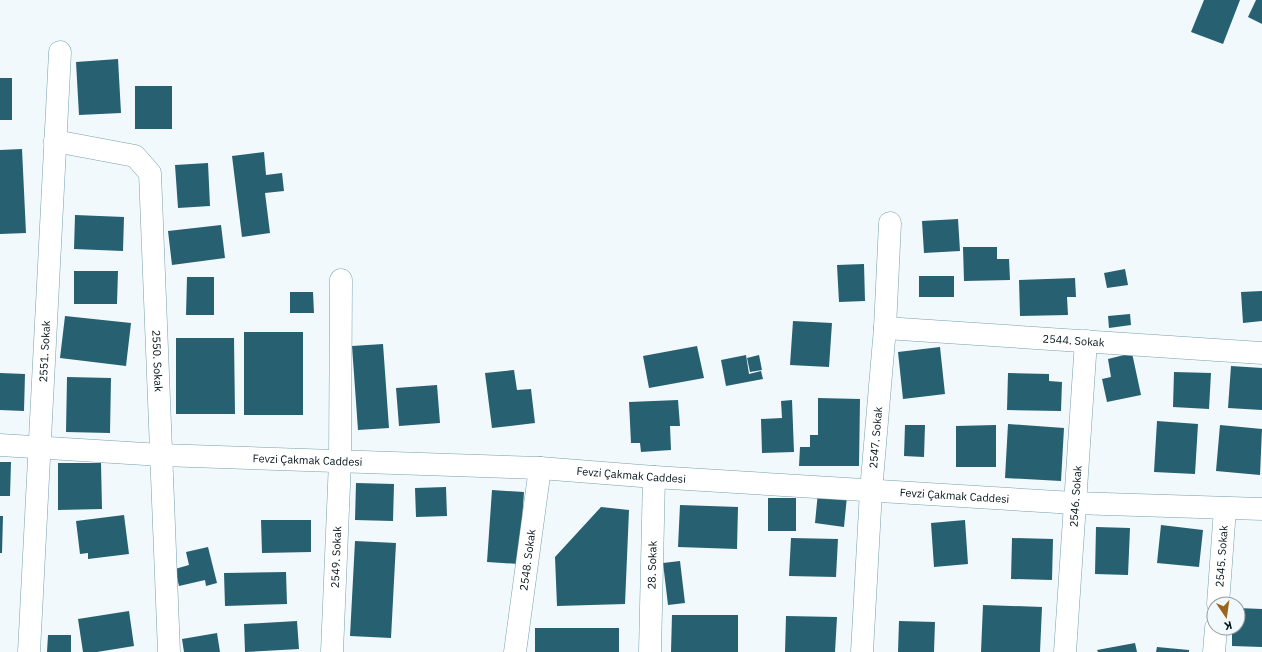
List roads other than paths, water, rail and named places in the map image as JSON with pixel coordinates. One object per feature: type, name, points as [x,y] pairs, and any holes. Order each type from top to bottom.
[{"type":"street","name":"2551. Sokak","points":[[29,652],[60,52]]},
{"type":"street","name":"2550. Sokak","points":[[55,141],[135,156],[150,173],[169,652]]},
{"type":"street","name":"2547. Sokak","points":[[862,652],[871,491],[885,328],[890,223]]},
{"type":"street","name":"2549. Sokak","points":[[332,652],[340,461],[341,280]]},
{"type":"street","name":"2544. Sokak","points":[[885,328],[1262,353]]},
{"type":"street","name":"2546. Sokak","points":[[1065,652],[1086,341]]},
{"type":"street","name":"Fevzi Çakmak Caddesi","points":[[0,445],[161,455],[540,468],[654,478],[1074,503],[1262,509]]},
{"type":"street","name":"2548. Sokak","points":[[516,652],[540,468]]},
{"type":"street","name":"28. Sokak","points":[[650,652],[654,478]]},
{"type":"street","name":"2545. Sokak","points":[[1219,596],[1225,509]]},
{"type":"street","points":[[1214,652],[1215,636]]}]
